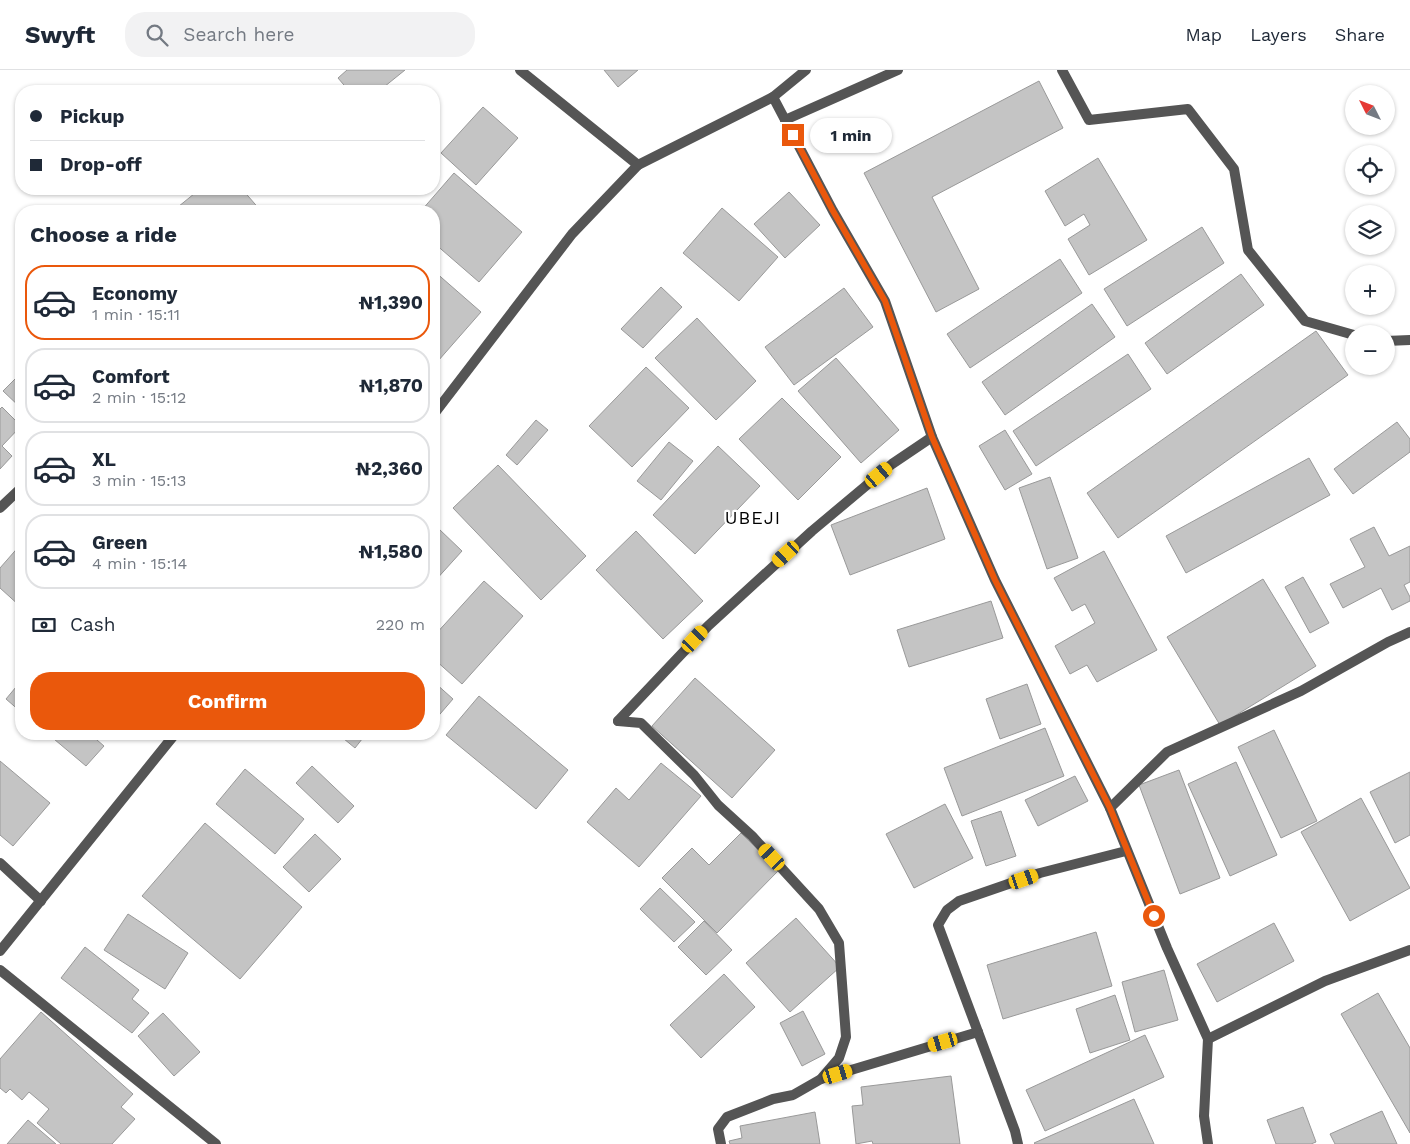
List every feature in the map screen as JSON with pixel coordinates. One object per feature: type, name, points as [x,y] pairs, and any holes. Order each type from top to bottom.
[{"type":"street","points":[[520,70],[638,165]]},
{"type":"street","points":[[440,406],[572,234],[638,165],[773,97],[806,70]]},
{"type":"street","points":[[785,120],[898,70]]},
{"type":"street","points":[[1062,70],[1089,120],[1188,109],[1234,170],[1248,250],[1305,321],[1345,332]]},
{"type":"street","points":[[773,97],[833,211],[885,301],[932,437],[995,580],[1110,808],[1167,948],[1208,1039],[1204,1116],[1208,1144]]},
{"type":"street","points":[[1395,341],[1410,340]]},
{"type":"street","points":[[820,1079],[839,1058],[846,1036],[839,943],[818,909],[752,836],[718,805],[694,775],[641,723],[618,721],[708,626],[812,531],[892,464],[932,437]]},
{"type":"street","points":[[0,508],[15,494]]},
{"type":"street","points":[[1110,808],[1167,752],[1301,691],[1388,642],[1410,632]]},
{"type":"street","points":[[0,951],[170,740]]},
{"type":"street","points":[[1018,1144],[938,925],[948,910],[959,901],[1040,873],[1126,851]]},
{"type":"street","points":[[0,864],[41,901]]},
{"type":"street","points":[[1208,1039],[1325,980],[1410,950]]},
{"type":"street","points":[[0,970],[216,1144]]},
{"type":"street","points":[[720,1144],[718,1130],[727,1117],[773,1099],[793,1095],[820,1079],[978,1032]]},
{"type":"building","points":[[347,70],[405,70],[386,85],[344,85],[338,78]]},
{"type":"building","points":[[604,70],[638,70],[618,87]]},
{"type":"building","points":[[1039,81],[1063,128],[932,197],[979,289],[936,312],[864,173]]},
{"type":"building","points":[[483,107],[518,138],[476,185],[441,153]]},
{"type":"building","points":[[1098,158],[1147,240],[1089,275],[1068,239],[1090,225],[1084,214],[1065,226],[1045,191]]},
{"type":"building","points":[[454,173],[522,232],[479,282],[440,248],[440,205],[426,205],[435,195],[440,195],[440,189]]},
{"type":"building","points":[[789,192],[820,225],[785,258],[754,224]]},
{"type":"building","points":[[193,195],[247,195],[256,205],[180,205]]},
{"type":"building","points":[[722,208],[778,257],[739,301],[683,253]]},
{"type":"building","points":[[1202,227],[1224,263],[1127,326],[1104,289]]},
{"type":"building","points":[[1060,259],[1082,293],[970,368],[947,334]]},
{"type":"building","points":[[1241,274],[1264,305],[1167,374],[1145,343]]},
{"type":"building","points":[[440,276],[481,312],[440,359]]},
{"type":"building","points":[[661,287],[682,307],[643,348],[621,329]]},
{"type":"building","points":[[844,288],[873,327],[794,385],[765,347]]},
{"type":"building","points":[[1092,304],[1115,337],[1005,415],[982,382]]},
{"type":"building","points":[[697,318],[756,381],[716,420],[655,358]]},
{"type":"building","points":[[1316,331],[1345,371],[1345,375],[1348,375],[1118,538],[1087,493]]},
{"type":"building","points":[[1128,354],[1151,389],[1036,466],[1013,431]]},
{"type":"building","points":[[836,358],[899,430],[861,463],[798,391]]},
{"type":"building","points":[[646,367],[689,408],[632,467],[589,426]]},
{"type":"building","points":[[15,379],[15,402],[3,391]]},
{"type":"building","points":[[782,398],[841,457],[798,500],[739,439]]},
{"type":"building","points":[[2,407],[15,420],[15,432],[2,446],[12,456],[0,469],[0,409]]},
{"type":"building","points":[[536,420],[548,430],[517,465],[506,455]]},
{"type":"building","points":[[1397,422],[1410,439],[1410,452],[1353,494],[1334,469]]},
{"type":"building","points":[[1005,430],[1032,474],[1005,490],[979,446]]},
{"type":"building","points":[[669,442],[693,461],[661,500],[637,481]]},
{"type":"building","points":[[718,446],[760,486],[695,554],[653,515]]},
{"type":"building","points":[[1309,458],[1330,495],[1186,573],[1166,536]]},
{"type":"building","points":[[498,465],[586,556],[541,600],[453,508]]},
{"type":"building","points":[[1050,477],[1078,558],[1047,569],[1019,488]]},
{"type":"building","points":[[927,488],[945,539],[850,575],[831,525]]},
{"type":"building","points":[[1374,527],[1389,556],[1410,546],[1410,582],[1404,585],[1410,601],[1392,610],[1381,588],[1343,608],[1330,584],[1365,567],[1350,539]]},
{"type":"building","points":[[440,530],[462,551],[440,575]]},
{"type":"building","points":[[636,531],[703,601],[663,639],[596,570]]},
{"type":"building","points":[[15,551],[15,602],[0,588],[0,568]]},
{"type":"building","points":[[1104,551],[1157,650],[1097,682],[1087,665],[1070,674],[1055,646],[1095,623],[1085,604],[1072,611],[1054,578]]},
{"type":"building","points":[[1303,577],[1329,623],[1310,633],[1285,587]]},
{"type":"building","points":[[1263,579],[1316,666],[1220,725],[1167,637]]},
{"type":"building","points":[[484,581],[523,616],[462,684],[440,664],[440,629]]},
{"type":"building","points":[[991,601],[1003,638],[909,667],[897,630]]},
{"type":"building","points":[[695,678],[775,750],[732,798],[652,726]]},
{"type":"building","points":[[1027,684],[1041,724],[1000,739],[986,699]]},
{"type":"building","points":[[440,687],[453,699],[440,714]]},
{"type":"building","points":[[15,688],[15,707],[6,699]]},
{"type":"building","points":[[479,696],[568,770],[536,809],[446,735]]},
{"type":"building","points":[[1045,728],[1064,776],[962,816],[944,768]]},
{"type":"building","points":[[1274,730],[1317,821],[1281,838],[1238,747]]},
{"type":"building","points":[[55,740],[97,740],[104,746],[86,766]]},
{"type":"building","points":[[345,740],[361,740],[355,748]]},
{"type":"building","points":[[0,761],[50,803],[13,846],[0,835]]},
{"type":"building","points":[[1236,762],[1277,855],[1230,876],[1188,784]]},
{"type":"building","points":[[661,763],[701,796],[639,867],[587,822],[616,788],[629,800]]},
{"type":"building","points":[[312,766],[354,806],[338,823],[296,783]]},
{"type":"building","points":[[245,769],[304,819],[275,854],[216,804]]},
{"type":"building","points":[[1179,770],[1220,878],[1180,894],[1139,785]]},
{"type":"building","points":[[1410,772],[1410,835],[1395,843],[1370,792]]},
{"type":"building","points":[[1075,776],[1088,801],[1038,826],[1025,800]]},
{"type":"building","points":[[1361,798],[1410,888],[1350,921],[1301,832]]},
{"type":"building","points":[[945,804],[973,858],[914,888],[886,834]]},
{"type":"building","points":[[1001,811],[1016,856],[986,866],[971,821]]},
{"type":"building","points":[[205,823],[302,907],[240,979],[142,896]]},
{"type":"building","points":[[741,833],[779,870],[717,933],[662,878],[692,848],[709,865]]},
{"type":"building","points":[[315,834],[341,859],[309,892],[283,867]]},
{"type":"building","points":[[660,888],[695,922],[674,942],[640,909]]},
{"type":"building","points":[[128,914],[188,953],[165,989],[104,950]]},
{"type":"building","points":[[796,918],[840,967],[790,1012],[746,963]]},
{"type":"building","points":[[704,921],[732,950],[706,975],[678,947]]},
{"type":"building","points":[[1274,923],[1294,961],[1217,1002],[1197,964]]},
{"type":"building","points":[[1096,932],[1112,986],[1003,1019],[987,965]]},
{"type":"building","points":[[85,947],[139,990],[132,999],[149,1013],[132,1033],[61,978]]},
{"type":"building","points":[[1164,970],[1178,1020],[1135,1032],[1122,982]]},
{"type":"building","points":[[724,974],[755,1007],[701,1058],[670,1025]]},
{"type":"building","points":[[1378,993],[1410,1048],[1410,1133],[1341,1014]]},
{"type":"building","points":[[1115,995],[1130,1040],[1090,1053],[1076,1009]]},
{"type":"building","points":[[803,1011],[825,1054],[802,1066],[780,1023]]},
{"type":"building","points":[[41,1012],[133,1094],[121,1107],[135,1119],[112,1144],[61,1144],[37,1123],[49,1109],[29,1092],[22,1100],[10,1089],[6,1093],[0,1088],[0,1059]]},
{"type":"building","points":[[163,1013],[200,1052],[174,1076],[138,1036]]},
{"type":"building","points":[[1145,1035],[1164,1077],[1045,1131],[1026,1090]]},
{"type":"building","points":[[951,1076],[960,1144],[873,1144],[872,1141],[856,1144],[852,1106],[863,1105],[861,1087]]},
{"type":"building","points":[[1134,1099],[1154,1144],[1034,1143]]},
{"type":"building","points":[[1303,1107],[1316,1142],[1311,1144],[1276,1144],[1267,1120]]},
{"type":"building","points":[[1382,1111],[1397,1144],[1335,1144],[1330,1134]]},
{"type":"building","points":[[815,1112],[820,1144],[730,1144],[729,1141],[742,1138],[740,1126]]},
{"type":"building","points":[[28,1120],[56,1144],[7,1144]]},
{"type":"district","name":"UBEJI","points":[[753,517]]},
{"type":"route","points":[[793,135],[833,211],[885,301],[932,437],[995,580],[1110,808],[1154,916]]}]
